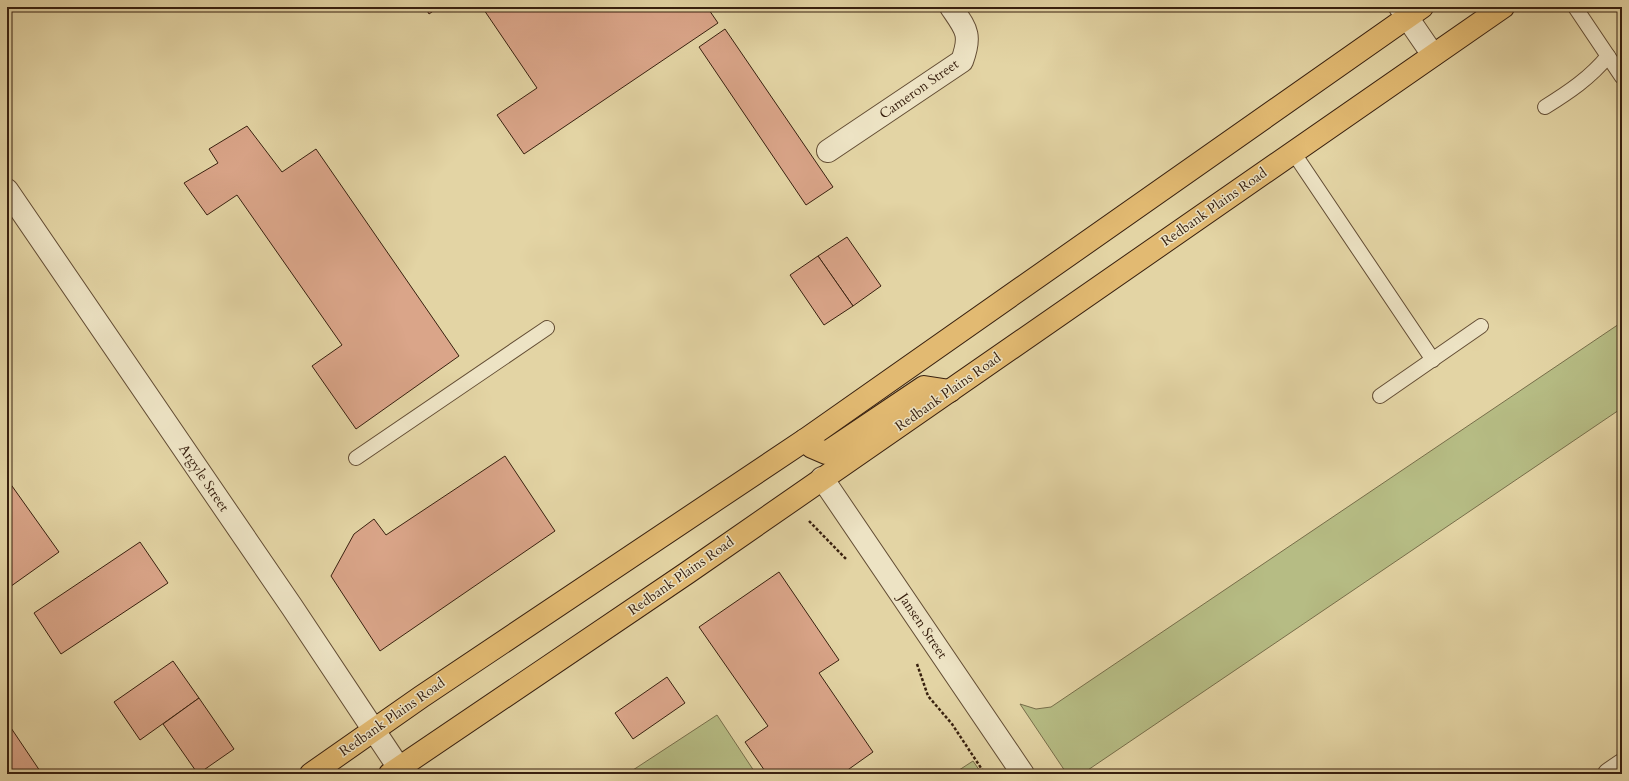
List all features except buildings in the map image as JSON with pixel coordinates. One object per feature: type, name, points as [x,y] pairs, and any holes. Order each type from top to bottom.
[{"type":"main road","name":"Redbank Plains Road","points":[[394,771],[643,603],[1503,7]]},
{"type":"main road","name":"Redbank Plains Road","points":[[311,774],[373,730],[805,440],[1410,10]]},
{"type":"main road","points":[[805,440],[812,447],[826,453],[924,387],[950,391]]},
{"type":"street","name":"Cameron Street","points":[[828,151],[962,61],[967,46],[965,28],[951,7]]},
{"type":"street","points":[[1410,10],[1433,55]]},
{"type":"street","name":"Argyle Street","points":[[7,190],[292,607],[373,730],[394,771]]},
{"type":"street","name":"Jansen Street","points":[[822,478],[1023,774]]},
{"type":"street","points":[[1609,774],[1622,765]]},
{"type":"lane","points":[[1575,7],[1622,77]]},
{"type":"lane","points":[[1545,107],[1596,71],[1608,56]]},
{"type":"lane","points":[[1293,152],[1433,360]]},
{"type":"lane","points":[[1380,396],[1481,326]]},
{"type":"lane","points":[[356,458],[547,328]]},
{"type":"path","points":[[809,521],[850,562]]},
{"type":"path","points":[[916,658],[928,696],[952,724],[985,774]]},
{"type":"green space","points":[[1622,322],[1622,408],[1082,774],[1067,774],[1020,704],[1036,709],[1051,707]]},
{"type":"green space","points":[[717,715],[756,774],[636,774],[633,770]]},
{"type":"green space","points":[[973,761],[982,774],[953,774]]}]
